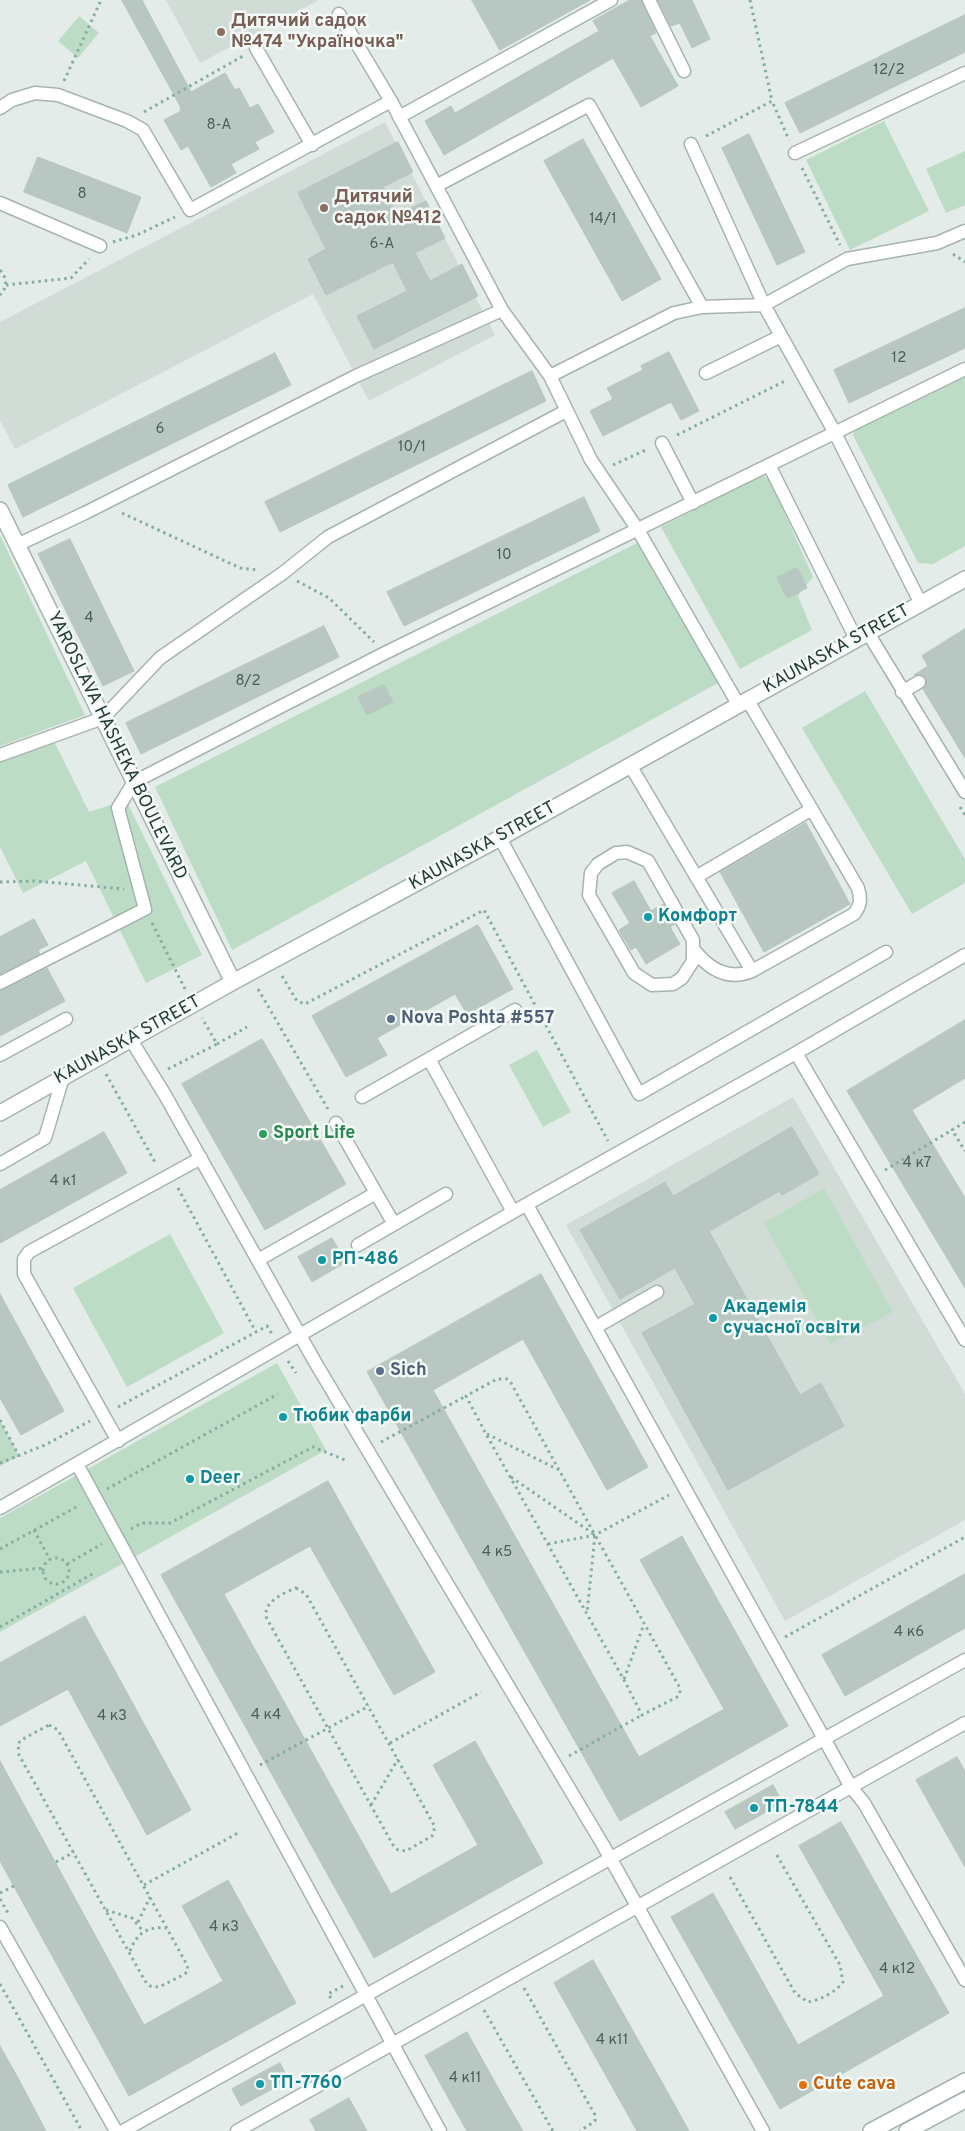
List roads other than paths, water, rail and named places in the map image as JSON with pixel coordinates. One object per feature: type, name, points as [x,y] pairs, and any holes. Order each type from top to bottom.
[{"type":"street","name":"YAROSLAVA HASHEKA BOULEVARD","points":[[0,510],[233,982]]},
{"type":"street","name":"KAUNASKA STREET","points":[[0,1112],[233,982],[500,838],[965,579]]},
{"type":"street","points":[[871,2131],[965,2082]]},
{"type":"street","points":[[907,2131],[965,2100]]},
{"type":"lane","points":[[399,117],[611,0]]},
{"type":"lane","points":[[649,0],[684,71]]},
{"type":"lane","points":[[339,14],[391,101],[502,310],[550,376],[566,411],[599,472],[638,530],[743,702],[812,809],[858,888],[861,898],[860,907],[848,918],[752,971],[738,975],[716,970],[705,964],[694,950],[692,940],[648,861],[638,855],[616,853],[598,864],[590,878],[589,895],[634,973],[652,985],[673,984],[689,970],[694,950]]},
{"type":"lane","points":[[256,48],[312,146]]},
{"type":"lane","points":[[795,153],[965,72]]},
{"type":"lane","points":[[0,108],[12,100],[35,93],[58,95],[127,121],[143,130],[190,210],[312,146],[391,101]]},
{"type":"lane","points":[[436,186],[589,105],[702,308]]},
{"type":"lane","points":[[692,144],[764,305],[835,433],[921,604]]},
{"type":"lane","points":[[0,203],[100,246]]},
{"type":"lane","points":[[550,376],[674,313],[702,308],[764,305],[847,259],[937,243],[965,231]]},
{"type":"lane","points":[[17,545],[85,513],[356,376],[502,310]]},
{"type":"lane","points":[[706,374],[781,336]]},
{"type":"lane","points":[[0,983],[145,910],[118,808],[134,782],[385,653],[770,467],[965,370]]},
{"type":"lane","points":[[0,755],[103,718],[160,658],[283,573],[328,537],[566,411]]},
{"type":"lane","points":[[662,442],[693,503]]},
{"type":"lane","points":[[770,467],[862,636],[902,692],[965,792]]},
{"type":"lane","points":[[902,692],[919,682]]},
{"type":"lane","points":[[630,765],[752,971]]},
{"type":"lane","points":[[696,877],[812,809]]},
{"type":"lane","points":[[500,838],[639,1094],[886,952]]},
{"type":"lane","points":[[0,1508],[513,1212],[965,956]]},
{"type":"lane","points":[[362,1097],[515,1010]]},
{"type":"lane","points":[[0,1055],[66,1020]]},
{"type":"lane","points":[[131,1040],[201,1158],[300,1335],[638,1905],[763,2131]]},
{"type":"lane","points":[[796,1053],[965,1340]]},
{"type":"lane","points":[[429,1059],[513,1212]]},
{"type":"lane","points":[[0,1164],[45,1138],[63,1077]]},
{"type":"lane","points":[[336,1123],[394,1224]]},
{"type":"lane","points":[[118,1441],[24,1274],[24,1259],[29,1252],[201,1158]]},
{"type":"lane","points":[[258,1260],[376,1193]]},
{"type":"lane","points":[[358,1245],[446,1194]]},
{"type":"lane","points":[[527,1205],[852,1787],[864,1803],[965,1980]]},
{"type":"lane","points":[[596,1327],[657,1292]]},
{"type":"lane","points":[[77,1464],[95,1496],[123,1533],[366,1995],[440,2131]]},
{"type":"lane","points":[[123,2131],[965,1660]]},
{"type":"lane","points":[[237,2131],[965,1723]]},
{"type":"lane","points":[[0,1927],[116,2131]]},
{"type":"place","name":"Дитячий садок №474 \"Україночка\"","points":[[221,32]]},
{"type":"place","name":"Дитячий садок №412","points":[[324,208]]},
{"type":"place","name":"Комфорт","points":[[648,917]]},
{"type":"place","name":"Nova Poshta #557","points":[[391,1019]]},
{"type":"place","name":"Sport Life","points":[[263,1134]]},
{"type":"place","name":"РП-486","points":[[322,1260]]},
{"type":"place","name":"Академія сучасної освіти","points":[[713,1318]]},
{"type":"place","name":"Sich","points":[[380,1371]]},
{"type":"place","name":"Тюбик фарби","points":[[283,1417]]},
{"type":"place","name":"Deer","points":[[190,1479]]},
{"type":"place","name":"ТП-7844","points":[[754,1808]]},
{"type":"place","name":"ТП-7760","points":[[260,2084]]},
{"type":"place","name":"Cute cava","points":[[803,2085]]}]
